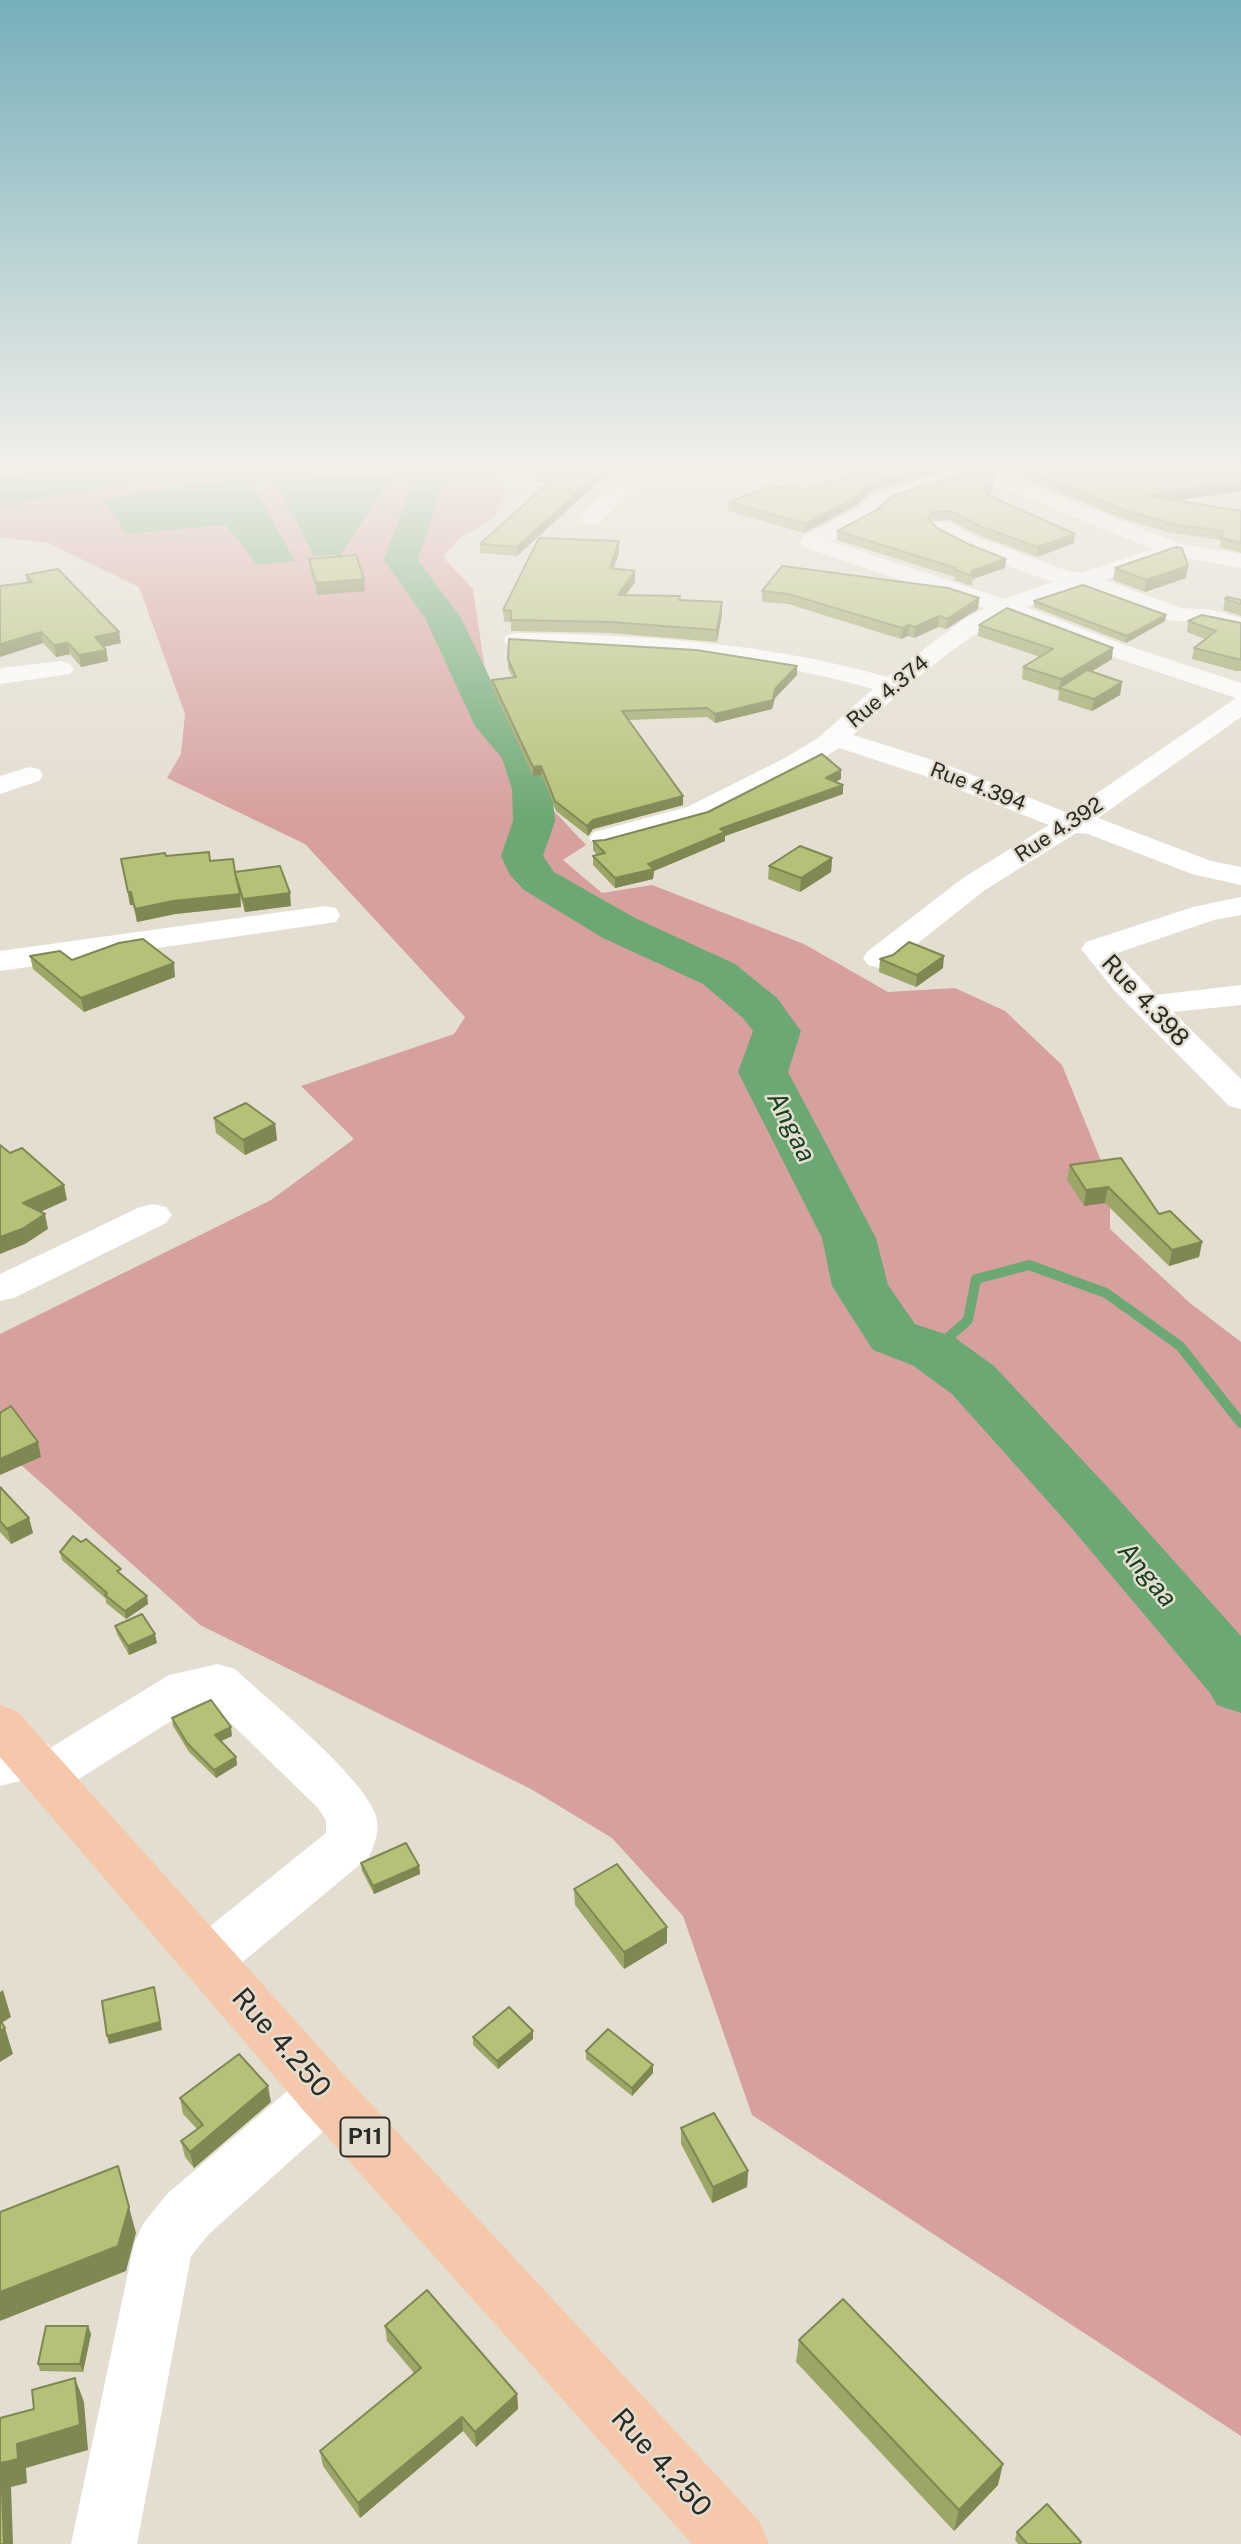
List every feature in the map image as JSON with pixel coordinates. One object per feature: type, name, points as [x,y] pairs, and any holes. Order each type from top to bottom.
[{"type":"main road","name":"Rue 4.250","points":[[19,1756],[208,1959],[325,2094],[736,2544]]},
{"type":"street","points":[[932,582],[1006,606],[1107,647],[1241,692]]},
{"type":"street","name":"Rue 4.374","points":[[604,838],[697,813],[794,764],[834,738],[891,686],[973,624],[1006,606],[1077,582]]},
{"type":"street","points":[[1087,582],[1178,615],[1212,617],[1241,626]]},
{"type":"street","points":[[516,640],[622,641],[712,649],[828,667],[891,686]]},
{"type":"street","points":[[0,676],[61,669]]},
{"type":"street","name":"Rue 4.392","points":[[879,958],[974,884],[1071,824],[1241,705]]},
{"type":"street","name":"Rue 4.394","points":[[834,738],[932,769],[1071,824],[1093,827],[1203,868],[1241,876]]},
{"type":"street","points":[[0,786],[29,775]]},
{"type":"street","name":"Rue 4.398","points":[[1241,906],[1210,911],[1097,949],[1241,1099]]},
{"type":"street","points":[[0,961],[326,915]]},
{"type":"street","points":[[1151,1008],[1164,1003],[1241,995]]},
{"type":"street","points":[[0,1289],[153,1215]]},
{"type":"street","points":[[19,1756],[186,1688],[218,1682],[336,1794],[351,1817],[351,1842],[208,1959]]},
{"type":"street","points":[[104,2544],[164,2244],[188,2214],[325,2094]]},
{"type":"shaded area","points":[[128,582],[466,582],[473,589],[492,717],[519,718],[532,754],[538,794],[586,845],[563,860],[602,893],[652,885],[804,944],[888,992],[955,988],[1005,1011],[1062,1065],[1110,1183],[1110,1229],[1190,1303],[1241,1342],[1241,2436],[752,2115],[683,1916],[612,1838],[531,1789],[200,1625],[0,1446],[0,1334],[271,1200],[354,1139],[301,1086],[454,1034],[465,1017],[305,844],[167,778],[181,754],[185,714],[139,587]]},
{"type":"building","points":[[70,582],[119,632],[95,637],[106,650],[79,655],[68,643],[54,645],[41,632],[0,644],[0,586]]},
{"type":"building","points":[[517,582],[627,582],[618,595],[680,596],[679,600],[722,602],[717,630],[610,622],[511,620],[511,611],[503,610]]},
{"type":"building","points":[[769,582],[901,582],[948,588],[979,598],[947,619],[939,616],[915,627],[909,625],[902,628],[788,594],[762,591]]},
{"type":"building","points":[[1083,585],[1166,615],[1127,636],[1034,601]]},
{"type":"building","points":[[1227,597],[1241,600],[1241,604],[1225,599]]},
{"type":"building","points":[[1007,608],[1113,648],[1061,679],[1023,667],[1053,649],[979,625]]},
{"type":"building","points":[[1202,615],[1241,623],[1241,660],[1194,648],[1216,631],[1188,621]]},
{"type":"building","points":[[509,639],[696,650],[797,666],[775,689],[773,700],[715,714],[707,708],[622,711],[683,796],[593,820],[587,826],[555,801],[541,766],[533,767],[492,680],[516,677],[508,659]]},
{"type":"building","points":[[1087,670],[1122,682],[1094,699],[1059,688]]},
{"type":"building","points":[[822,754],[841,770],[826,778],[843,785],[720,829],[725,832],[648,864],[654,869],[615,878],[593,856],[605,853],[593,841],[708,812]]},
{"type":"building","points":[[800,846],[832,858],[801,878],[769,866]]},
{"type":"building","points":[[209,852],[210,861],[233,859],[235,872],[280,866],[290,893],[243,899],[235,873],[240,894],[173,901],[135,909],[131,892],[128,892],[121,859],[165,853],[166,856]]},
{"type":"building","points":[[143,939],[174,963],[81,998],[30,956],[60,951],[72,960],[119,943]]},
{"type":"building","points":[[909,942],[944,956],[917,975],[880,959],[893,955]]},
{"type":"building","points":[[246,1103],[275,1124],[243,1140],[214,1118]]},
{"type":"building","points":[[0,1145],[10,1153],[22,1148],[64,1185],[23,1203],[45,1214],[22,1229],[0,1237]]},
{"type":"building","points":[[1121,1158],[1159,1214],[1170,1211],[1202,1242],[1172,1250],[1108,1187],[1086,1190],[1070,1165]]},
{"type":"building","points":[[11,1406],[38,1442],[0,1459],[0,1413]]},
{"type":"building","points":[[0,1487],[29,1518],[7,1529],[0,1521]]},
{"type":"building","points":[[73,1536],[81,1542],[86,1539],[121,1569],[117,1571],[147,1596],[125,1611],[105,1595],[107,1593],[60,1552]]},
{"type":"building","points":[[142,1614],[155,1634],[128,1646],[115,1626]]},
{"type":"building","points":[[211,1700],[231,1727],[215,1735],[236,1757],[214,1770],[187,1743],[172,1718]]},
{"type":"building","points":[[406,1843],[419,1866],[373,1886],[361,1863]]},
{"type":"building","points":[[617,1864],[667,1927],[624,1952],[574,1889]]},
{"type":"building","points":[[154,1987],[160,2022],[107,2036],[102,2001]]},
{"type":"building","points":[[509,2007],[533,2031],[497,2061],[473,2037]]},
{"type":"building","points":[[608,2029],[653,2065],[632,2088],[586,2051]]},
{"type":"building","points":[[239,2054],[268,2086],[190,2152],[181,2141],[203,2125],[180,2098]]},
{"type":"building","points":[[714,2113],[748,2171],[713,2187],[681,2128]]},
{"type":"building","points":[[118,2166],[129,2207],[118,2246],[0,2292],[0,2212]]},
{"type":"building","points":[[427,2290],[517,2394],[475,2432],[462,2417],[358,2503],[320,2451],[421,2368],[385,2326]]},
{"type":"building","points":[[843,2299],[1003,2464],[959,2510],[799,2340]]},
{"type":"building","points":[[46,2326],[88,2326],[80,2364],[38,2364]]},
{"type":"building","points":[[75,2378],[80,2425],[17,2444],[18,2459],[1,2463],[4,2544],[0,2544],[0,2418],[34,2409],[32,2390]]},
{"type":"building","points":[[1047,2504],[1081,2542],[1079,2544],[1027,2544],[1017,2532]]},
{"type":"waterway","name":"Angaa","points":[[417,582],[443,618],[494,726],[521,755],[532,789],[534,821],[522,856],[525,866],[539,881],[619,928],[719,974],[760,1008],[777,1031],[763,1072],[849,1238],[860,1286],[894,1337],[933,1351],[973,1380],[1092,1510],[1237,1677],[1241,1686]]},
{"type":"waterway","points":[[933,1351],[968,1320],[976,1279],[1029,1265],[1106,1293],[1180,1346],[1241,1423]]}]
